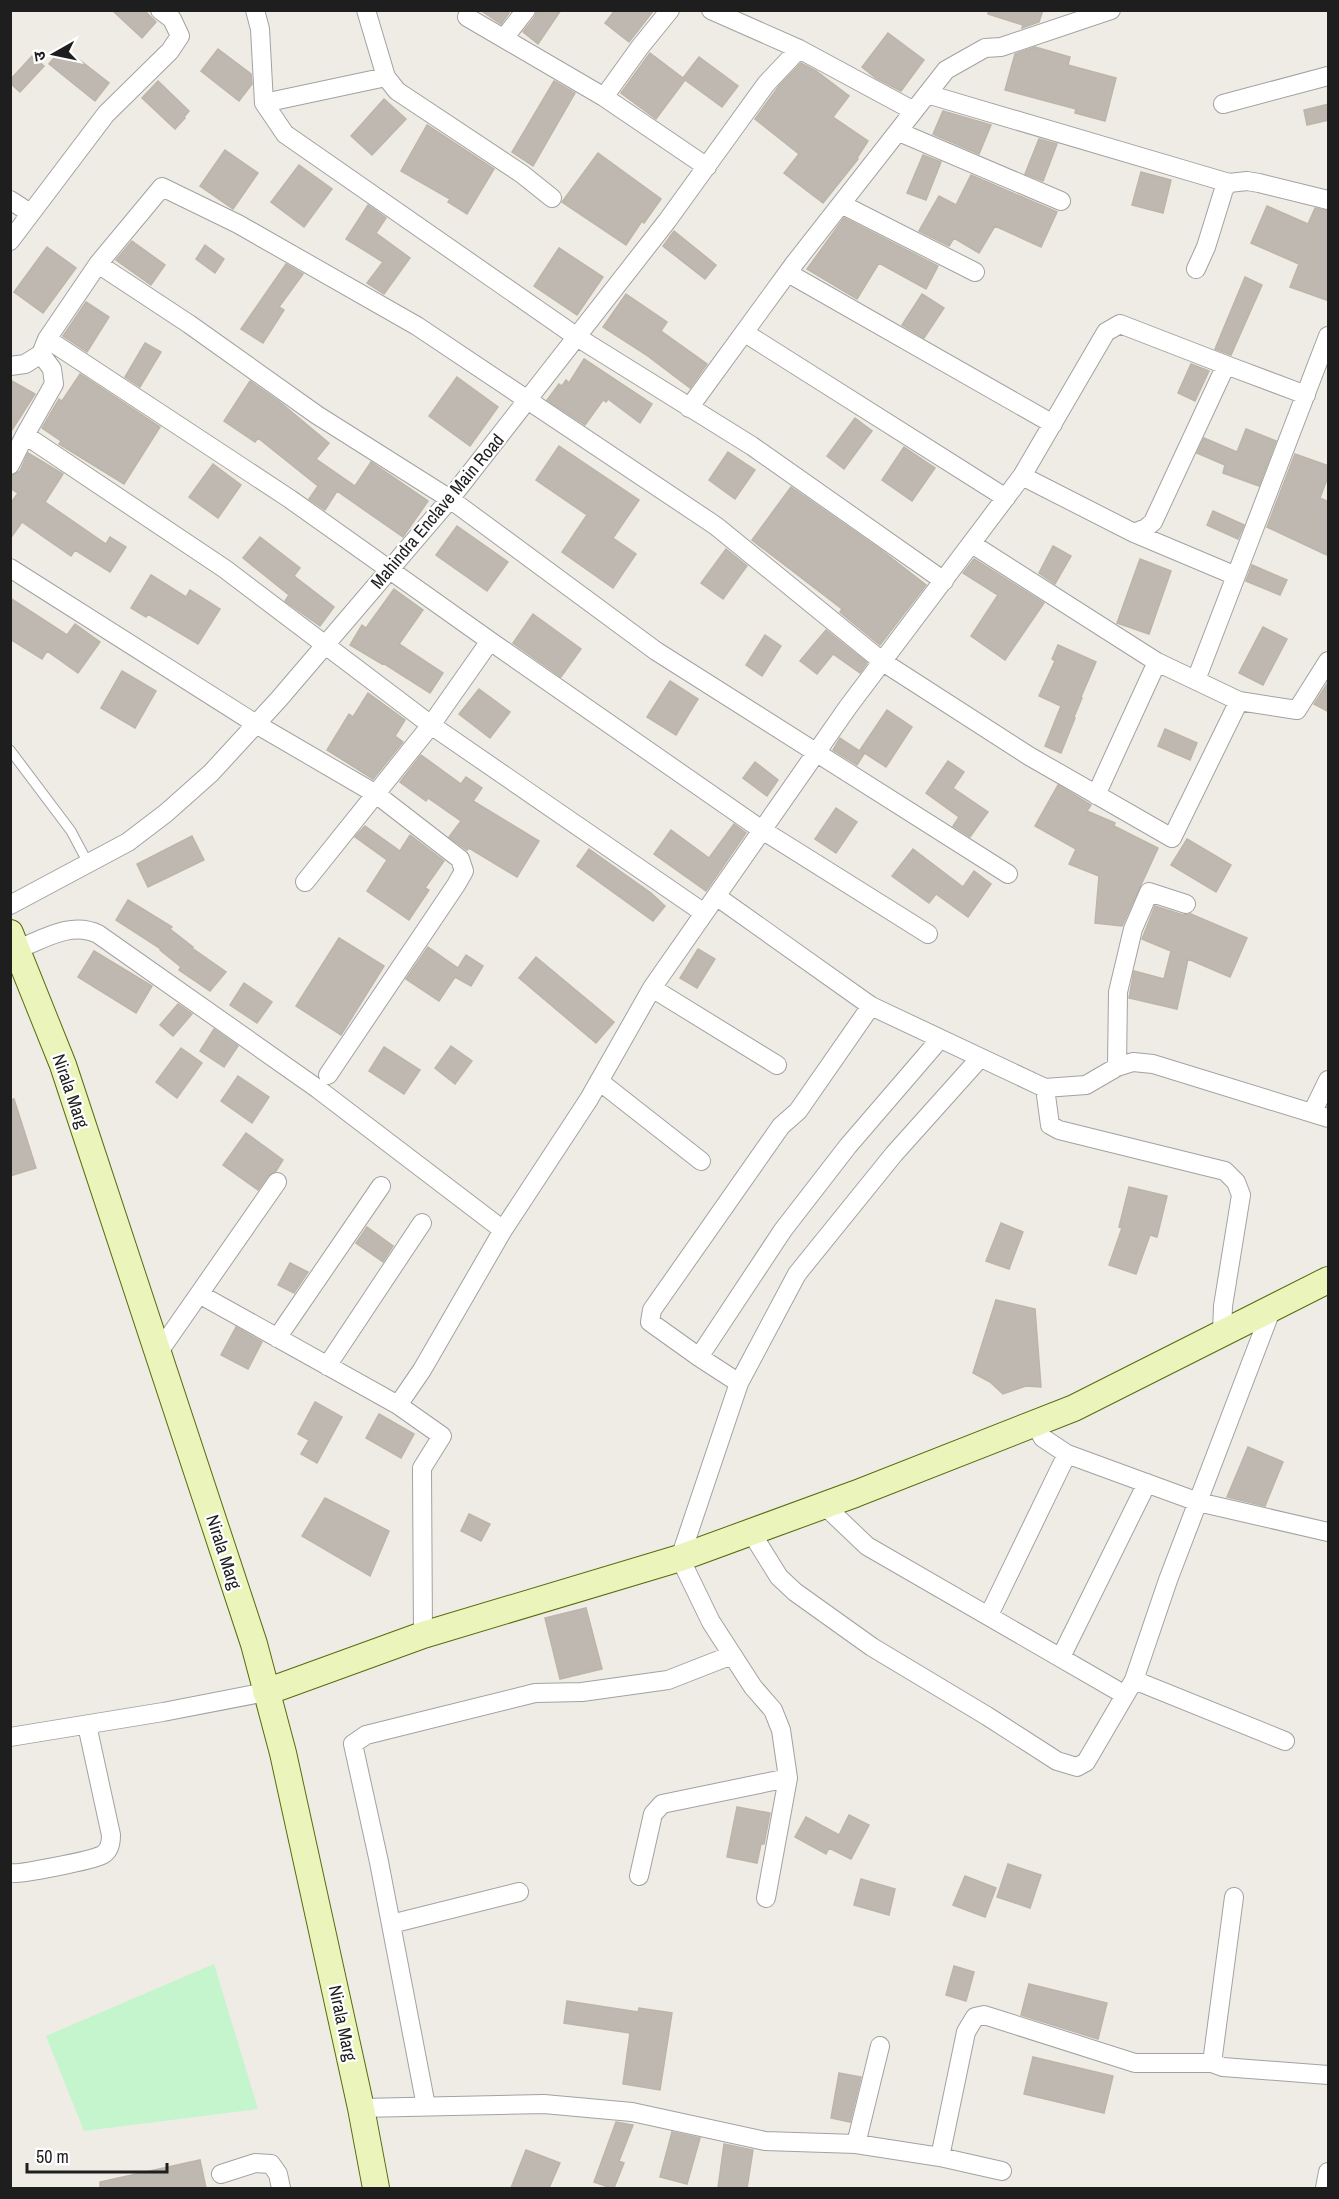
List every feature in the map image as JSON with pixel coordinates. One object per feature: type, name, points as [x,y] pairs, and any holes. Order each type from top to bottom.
[{"type":"street","points":[[10,241],[106,114],[170,51],[180,36],[172,19],[160,10]]},
{"type":"street","points":[[255,10],[260,29],[264,103],[285,134],[577,336],[761,453],[944,582]]},
{"type":"street","points":[[366,10],[386,77],[397,91],[522,174],[552,198]]},
{"type":"street","points":[[504,38],[526,10]]},
{"type":"street","points":[[604,97],[670,10]]},
{"type":"street","points":[[711,10],[799,49],[914,111]]},
{"type":"street","points":[[689,408],[788,273],[946,70],[986,48],[1000,46],[1111,10]]},
{"type":"street","points":[[467,17],[604,97],[706,167]]},
{"type":"street","name":"Mahindra Enclave Main Road","points":[[10,905],[128,842],[166,813],[211,773],[450,499],[667,221],[766,84],[799,49]]},
{"type":"street","points":[[1223,104],[1329,76]]},
{"type":"street","points":[[264,103],[386,77]]},
{"type":"street","points":[[927,94],[1229,183],[1247,181],[1259,183],[1329,200]]},
{"type":"street","points":[[899,132],[1061,201]]},
{"type":"street","points":[[1196,269],[1206,247],[1224,189],[1229,183]]},
{"type":"street","points":[[10,366],[25,364],[44,346],[98,264],[162,187],[238,224],[417,326],[716,526],[883,662],[1029,756],[1172,838],[1239,701]]},
{"type":"street","points":[[10,200],[30,213]]},
{"type":"street","points":[[841,204],[975,272]]},
{"type":"street","points":[[98,264],[189,324],[317,415],[450,499],[656,651],[1008,874]]},
{"type":"street","points":[[788,273],[1053,424]]},
{"type":"street","points":[[398,1405],[422,1370],[503,1230],[599,1081],[652,988],[848,707],[1022,476],[1106,332],[1120,324],[1306,395]]},
{"type":"street","points":[[745,333],[1006,498]]},
{"type":"street","points":[[1196,680],[1329,336]]},
{"type":"street","points":[[10,465],[24,435],[54,384],[44,346]]},
{"type":"street","points":[[44,346],[290,499],[490,642],[762,830],[928,934]]},
{"type":"street","points":[[1134,533],[1153,522],[1226,365]]},
{"type":"street","points":[[24,435],[225,569],[431,725],[704,913]]},
{"type":"street","points":[[1022,476],[1134,533],[1236,576]]},
{"type":"street","points":[[972,544],[1157,662],[1239,701],[1296,710],[1329,661]]},
{"type":"street","points":[[10,568],[256,724],[376,794],[460,860],[465,871],[328,1075]]},
{"type":"street","points":[[305,882],[431,725],[490,642]]},
{"type":"street","points":[[1096,795],[1157,662]]},
{"type":"street","points":[[1117,1067],[1118,992],[1133,929],[1149,892],[1186,904]]},
{"type":"street","points":[[716,896],[871,1006],[1045,1088],[1086,1085],[1117,1067],[1133,1062],[1153,1064],[1320,1115],[1329,1080]]},
{"type":"street","points":[[14,941],[86,928],[98,934],[318,1089],[503,1230]]},
{"type":"street","name":"Nirala Marg","points":[[14,941],[63,1065],[254,1644],[283,1753],[361,2108],[376,2188]]},
{"type":"street","points":[[652,988],[777,1065]]},
{"type":"street","points":[[739,1383],[699,1358],[650,1322],[652,1310],[782,1126],[798,1111],[871,1006]]},
{"type":"street","points":[[699,1358],[783,1230],[848,1146],[940,1039]]},
{"type":"street","points":[[766,1898],[788,1779],[780,1730],[773,1710],[753,1687],[711,1622],[680,1558],[739,1383],[797,1274],[894,1154],[980,1058]]},
{"type":"street","points":[[599,1081],[701,1161]]},
{"type":"street","points":[[1045,1088],[1050,1125],[1059,1130],[1225,1171],[1236,1182],[1241,1195],[1224,1295],[1222,1333]]},
{"type":"street","points":[[158,1353],[277,1182]]},
{"type":"street","points":[[278,1338],[381,1186]]},
{"type":"street","points":[[327,1366],[422,1223]]},
{"type":"street","points":[[10,1737],[266,1692],[423,1635],[680,1558],[1074,1408],[1329,1280]]},
{"type":"street","points":[[199,1294],[398,1405],[442,1437],[422,1468],[423,1635]]},
{"type":"street","points":[[751,1532],[779,1577],[795,1592],[872,1647],[1057,1761],[1077,1767],[1086,1762],[1130,1688],[1168,1580],[1272,1308]]},
{"type":"street","points":[[1034,1423],[1043,1438],[1067,1454],[1198,1502],[1329,1532]]},
{"type":"street","points":[[989,1615],[1067,1454]]},
{"type":"street","points":[[1061,1657],[1147,1483]]},
{"type":"street","points":[[824,1505],[867,1546],[1061,1657],[1130,1688],[1285,1741]]},
{"type":"street","points":[[426,2106],[353,1744],[366,1735],[535,1693],[582,1692],[668,1680],[732,1655]]},
{"type":"street","points":[[10,1874],[26,1873],[102,1855],[111,1844],[87,1725]]},
{"type":"street","points":[[639,1876],[653,1814],[662,1804],[788,1779]]},
{"type":"street","points":[[391,1924],[519,1892]]},
{"type":"street","points":[[1212,2063],[1234,1897]]},
{"type":"street","points":[[940,2157],[966,2032],[975,2017],[984,2015],[1135,2063],[1212,2063],[1223,2067],[1329,2075]]},
{"type":"street","points":[[856,2144],[880,2046]]},
{"type":"street","points":[[361,2108],[544,2104],[632,2112],[765,2141],[856,2144],[940,2157],[1002,2171]]},
{"type":"street","points":[[221,2174],[255,2163],[271,2164],[278,2174],[281,2188]]},
{"type":"lane","points":[[10,750],[71,831],[88,863]]},
{"type":"green space","points":[[214,1964],[258,2109],[84,2131],[46,2036]]},
{"type":"building","points":[[112,10],[144,10],[156,22],[142,38]]},
{"type":"building","points":[[480,10],[511,10],[501,24]]},
{"type":"building","points":[[537,10],[561,10],[538,44],[523,32],[535,17]]},
{"type":"building","points":[[615,10],[654,10],[629,42],[605,23]]},
{"type":"building","points":[[988,10],[1043,10],[1039,22],[1022,28],[1023,25],[988,14]]},
{"type":"building","points":[[888,33],[924,60],[901,91],[876,78],[862,67]]},
{"type":"building","points":[[63,47],[109,83],[95,101],[49,64]]},
{"type":"building","points":[[1035,47],[1070,57],[1068,65],[1116,78],[1105,121],[1075,113],[1076,109],[1005,90],[1015,54]]},
{"type":"building","points":[[218,49],[251,74],[252,84],[239,101],[201,71]]},
{"type":"building","points":[[650,53],[683,78],[699,57],[738,86],[722,107],[685,80],[656,119],[621,93]]},
{"type":"building","points":[[32,56],[44,66],[20,92],[10,83],[10,80]]},
{"type":"building","points":[[801,63],[816,71],[849,96],[833,117],[868,141],[858,159],[823,203],[784,173],[799,154],[755,119],[779,86]]},
{"type":"building","points":[[158,81],[189,111],[175,129],[142,98]]},
{"type":"building","points":[[554,81],[575,93],[533,166],[512,152]]},
{"type":"building","points":[[384,99],[406,119],[372,155],[351,136]]},
{"type":"building","points":[[1329,104],[1329,120],[1307,125],[1304,110]]},
{"type":"building","points":[[943,111],[991,125],[979,154],[933,134]]},
{"type":"building","points":[[427,125],[494,169],[467,214],[448,202],[450,199],[401,171]]},
{"type":"building","points":[[1039,139],[1057,144],[1043,181],[1025,174]]},
{"type":"building","points":[[225,150],[258,173],[233,209],[200,186]]},
{"type":"building","points":[[598,153],[661,199],[626,245],[562,202]]},
{"type":"building","points":[[923,155],[941,162],[926,200],[907,193]]},
{"type":"building","points":[[299,165],[332,189],[304,227],[271,202]]},
{"type":"building","points":[[1141,172],[1171,180],[1163,213],[1132,205]]},
{"type":"building","points":[[971,175],[1057,212],[1041,247],[995,226],[979,253],[954,238],[949,246],[919,231],[939,196],[956,205]]},
{"type":"building","points":[[368,205],[386,218],[376,233],[410,258],[384,294],[367,283],[383,262],[346,239]]},
{"type":"building","points":[[1267,206],[1308,224],[1315,208],[1329,211],[1329,301],[1290,287],[1299,264],[1251,243]]},
{"type":"building","points":[[844,218],[938,266],[926,289],[879,263],[857,299],[807,269]]},
{"type":"building","points":[[674,231],[716,265],[705,279],[663,246]]},
{"type":"building","points":[[132,241],[165,265],[151,285],[116,260]]},
{"type":"building","points":[[205,245],[224,259],[215,273],[196,259]]},
{"type":"building","points":[[47,247],[76,268],[43,313],[14,292]]},
{"type":"building","points":[[559,248],[603,277],[577,315],[534,286]]},
{"type":"building","points":[[286,264],[303,274],[279,307],[284,310],[263,343],[241,329]]},
{"type":"building","points":[[1245,277],[1262,285],[1231,355],[1215,349]]},
{"type":"building","points":[[626,294],[667,322],[661,331],[707,364],[690,388],[645,354],[603,327]]},
{"type":"building","points":[[922,294],[944,308],[924,338],[902,325]]},
{"type":"building","points":[[86,302],[109,317],[87,352],[63,336]]},
{"type":"building","points":[[145,343],[161,352],[140,387],[125,377]]},
{"type":"building","points":[[584,359],[652,404],[640,423],[608,399],[606,402],[603,400],[585,425],[547,400],[559,384],[562,386],[566,380],[569,383]]},
{"type":"building","points":[[1191,364],[1209,371],[1195,401],[1178,393]]},
{"type":"building","points":[[80,374],[160,427],[124,484],[59,444],[61,441],[42,428],[59,399],[62,401]]},
{"type":"building","points":[[457,377],[498,407],[470,446],[429,416]]},
{"type":"building","points":[[10,380],[35,394],[10,433]]},
{"type":"building","points":[[250,381],[281,403],[329,443],[316,459],[355,486],[371,462],[428,501],[403,537],[337,491],[325,510],[309,499],[318,486],[258,438],[255,442],[224,421]]},
{"type":"building","points":[[855,418],[872,431],[844,469],[827,456]]},
{"type":"building","points":[[1246,429],[1276,441],[1259,486],[1223,473],[1225,465],[1197,453],[1204,438],[1237,452]]},
{"type":"building","points":[[559,446],[639,500],[613,538],[636,554],[613,588],[562,552],[587,515],[536,480]]},
{"type":"building","points":[[904,447],[935,468],[912,501],[882,480]]},
{"type":"building","points":[[728,452],[755,470],[735,499],[709,480]]},
{"type":"building","points":[[28,453],[63,474],[45,502],[106,544],[110,537],[126,547],[110,572],[75,550],[71,556],[22,522],[10,539],[10,504],[18,493],[10,488],[10,476],[20,471]]},
{"type":"building","points":[[1295,454],[1329,466],[1329,474],[1320,498],[1329,502],[1329,556],[1267,527]]},
{"type":"building","points":[[213,464],[241,485],[218,518],[189,497]]},
{"type":"building","points":[[791,487],[881,550],[926,585],[880,645],[840,612],[842,609],[752,540]]},
{"type":"building","points":[[1213,511],[1244,525],[1238,539],[1207,525]]},
{"type":"building","points":[[457,526],[508,562],[487,591],[436,555]]},
{"type":"building","points":[[260,537],[300,568],[294,576],[334,607],[320,626],[285,601],[289,595],[243,558]]},
{"type":"building","points":[[1053,546],[1071,556],[1055,584],[1039,573]]},
{"type":"building","points":[[726,549],[747,566],[723,599],[701,583]]},
{"type":"building","points":[[974,559],[1044,603],[1005,660],[971,636],[998,595],[963,573]]},
{"type":"building","points":[[1140,559],[1171,571],[1149,634],[1117,623]]},
{"type":"building","points":[[1252,565],[1287,580],[1280,595],[1246,581]]},
{"type":"building","points":[[151,575],[186,597],[190,590],[220,609],[198,644],[148,614],[146,617],[131,608]]},
{"type":"building","points":[[394,589],[423,610],[399,644],[443,673],[430,693],[350,645],[362,625],[366,628]]},
{"type":"building","points":[[10,598],[67,635],[75,624],[100,642],[78,673],[47,651],[42,659],[10,639]]},
{"type":"building","points":[[533,614],[581,649],[561,677],[513,643]]},
{"type":"building","points":[[1263,627],[1287,639],[1263,685],[1239,673]]},
{"type":"building","points":[[826,630],[867,663],[860,673],[833,654],[817,674],[800,661]]},
{"type":"building","points":[[765,635],[781,646],[762,676],[746,665]]},
{"type":"building","points":[[1058,645],[1096,662],[1061,753],[1045,746],[1061,706],[1039,696],[1055,661],[1052,659]]},
{"type":"building","points":[[122,671],[156,691],[135,728],[101,708]]},
{"type":"building","points":[[670,681],[698,699],[676,735],[647,717]]},
{"type":"building","points":[[1329,681],[1329,712],[1314,704]]},
{"type":"building","points":[[479,689],[510,712],[490,738],[459,714]]},
{"type":"building","points":[[368,693],[405,720],[395,736],[403,742],[373,779],[327,750],[349,714],[353,717]]},
{"type":"building","points":[[887,710],[912,727],[886,767],[860,750]]},
{"type":"building","points":[[1165,729],[1197,743],[1190,760],[1158,746]]},
{"type":"building","points":[[840,738],[864,754],[857,765],[833,750]]},
{"type":"building","points":[[421,755],[461,784],[466,777],[482,788],[473,801],[539,841],[517,877],[469,848],[467,850],[449,837],[461,821],[428,798],[426,801],[400,782]]},
{"type":"building","points":[[948,761],[964,772],[953,788],[988,812],[970,837],[953,826],[959,817],[926,793]]},
{"type":"building","points":[[755,762],[778,780],[767,796],[743,778]]},
{"type":"building","points":[[1058,785],[1091,805],[1087,811],[1115,823],[1114,826],[1158,848],[1122,926],[1095,923],[1099,876],[1069,864],[1076,849],[1035,826]]},
{"type":"building","points":[[836,808],[857,822],[836,853],[815,839]]},
{"type":"building","points":[[734,824],[746,833],[706,891],[654,854],[671,830],[709,858]]},
{"type":"building","points":[[365,826],[400,851],[410,835],[444,861],[425,888],[429,890],[409,920],[367,891],[387,860],[355,837]]},
{"type":"building","points":[[192,836],[204,860],[148,887],[137,864]]},
{"type":"building","points":[[1187,839],[1231,865],[1216,892],[1171,865]]},
{"type":"building","points":[[589,849],[651,893],[665,906],[653,921],[577,866]]},
{"type":"building","points":[[913,849],[963,887],[974,871],[991,884],[968,917],[936,894],[929,903],[892,876]]},
{"type":"building","points":[[128,900],[172,927],[170,929],[192,948],[226,972],[210,991],[179,970],[181,967],[161,949],[116,920]]},
{"type":"building","points":[[1155,906],[1183,915],[1191,914],[1247,938],[1230,977],[1188,959],[1177,1009],[1129,998],[1134,971],[1164,979],[1171,951],[1142,939]]},
{"type":"building","points":[[339,938],[384,966],[341,1035],[296,1006]]},
{"type":"building","points":[[428,947],[458,968],[466,955],[483,966],[471,986],[455,977],[439,1001],[406,979]]},
{"type":"building","points":[[698,949],[715,959],[697,988],[680,978]]},
{"type":"building","points":[[94,951],[152,986],[136,1013],[78,977]]},
{"type":"building","points":[[536,957],[614,1022],[596,1043],[519,978]]},
{"type":"building","points":[[244,983],[272,1002],[257,1023],[230,1005]]},
{"type":"building","points":[[178,1004],[192,1014],[173,1036],[160,1025]]},
{"type":"building","points":[[214,1029],[238,1046],[224,1067],[200,1051]]},
{"type":"building","points":[[451,1046],[472,1061],[455,1084],[435,1068]]},
{"type":"building","points":[[384,1047],[420,1070],[404,1094],[369,1071]]},
{"type":"building","points":[[181,1048],[202,1063],[177,1098],[156,1082]]},
{"type":"building","points":[[238,1076],[269,1097],[252,1123],[221,1101]]},
{"type":"building","points":[[14,1099],[36,1168],[10,1176],[10,1100]]},
{"type":"building","points":[[246,1133],[283,1160],[258,1190],[223,1165]]},
{"type":"building","points":[[1129,1187],[1167,1196],[1157,1237],[1150,1235],[1136,1274],[1109,1265],[1122,1228],[1119,1227]]},
{"type":"building","points":[[1001,1223],[1023,1232],[1009,1269],[986,1261]]},
{"type":"building","points":[[367,1227],[393,1246],[383,1262],[356,1243]]},
{"type":"building","points":[[290,1263],[308,1272],[294,1293],[278,1285]]},
{"type":"building","points":[[996,1300],[1035,1309],[1041,1387],[1026,1386],[1003,1394],[990,1382],[973,1373]]},
{"type":"building","points":[[236,1327],[262,1342],[248,1369],[221,1355]]},
{"type":"building","points":[[315,1402],[342,1417],[317,1463],[301,1454],[309,1440],[298,1434]]},
{"type":"building","points":[[379,1414],[414,1434],[401,1458],[366,1438]]},
{"type":"building","points":[[1248,1447],[1283,1462],[1265,1506],[1227,1497]]},
{"type":"building","points":[[325,1498],[389,1531],[370,1576],[302,1536]]},
{"type":"building","points":[[469,1514],[490,1524],[481,1541],[461,1531]]},
{"type":"building","points":[[586,1608],[602,1669],[560,1679],[545,1618]]},
{"type":"building","points":[[737,1807],[770,1813],[764,1844],[761,1844],[757,1863],[727,1857]]},
{"type":"building","points":[[849,1815],[869,1825],[851,1859],[829,1848],[826,1854],[795,1837],[806,1817],[839,1835]]},
{"type":"building","points":[[1008,1864],[1041,1875],[1030,1908],[997,1897]]},
{"type":"building","points":[[965,1876],[996,1888],[985,1917],[953,1905]]},
{"type":"building","points":[[861,1879],[895,1889],[889,1915],[854,1905]]},
{"type":"building","points":[[954,1966],[974,1972],[966,2001],[946,1995]]},
{"type":"building","points":[[1029,1984],[1107,2003],[1098,2039],[1021,2015]]},
{"type":"building","points":[[567,2001],[638,2012],[639,2008],[672,2013],[660,2090],[623,2084],[630,2033],[564,2023]]},
{"type":"building","points":[[1033,2057],[1113,2076],[1104,2113],[1024,2094]]},
{"type":"building","points":[[839,2073],[861,2077],[850,2122],[831,2118]]},
{"type":"building","points":[[616,2122],[633,2125],[619,2161],[624,2163],[614,2188],[611,2188],[594,2182]]},
{"type":"building","points":[[672,2132],[700,2138],[687,2184],[660,2177]]},
{"type":"building","points":[[724,2144],[753,2150],[747,2188],[718,2188]]},
{"type":"building","points":[[526,2150],[560,2163],[549,2188],[511,2188]]},
{"type":"building","points":[[200,2160],[206,2188],[100,2188],[100,2182]]}]
